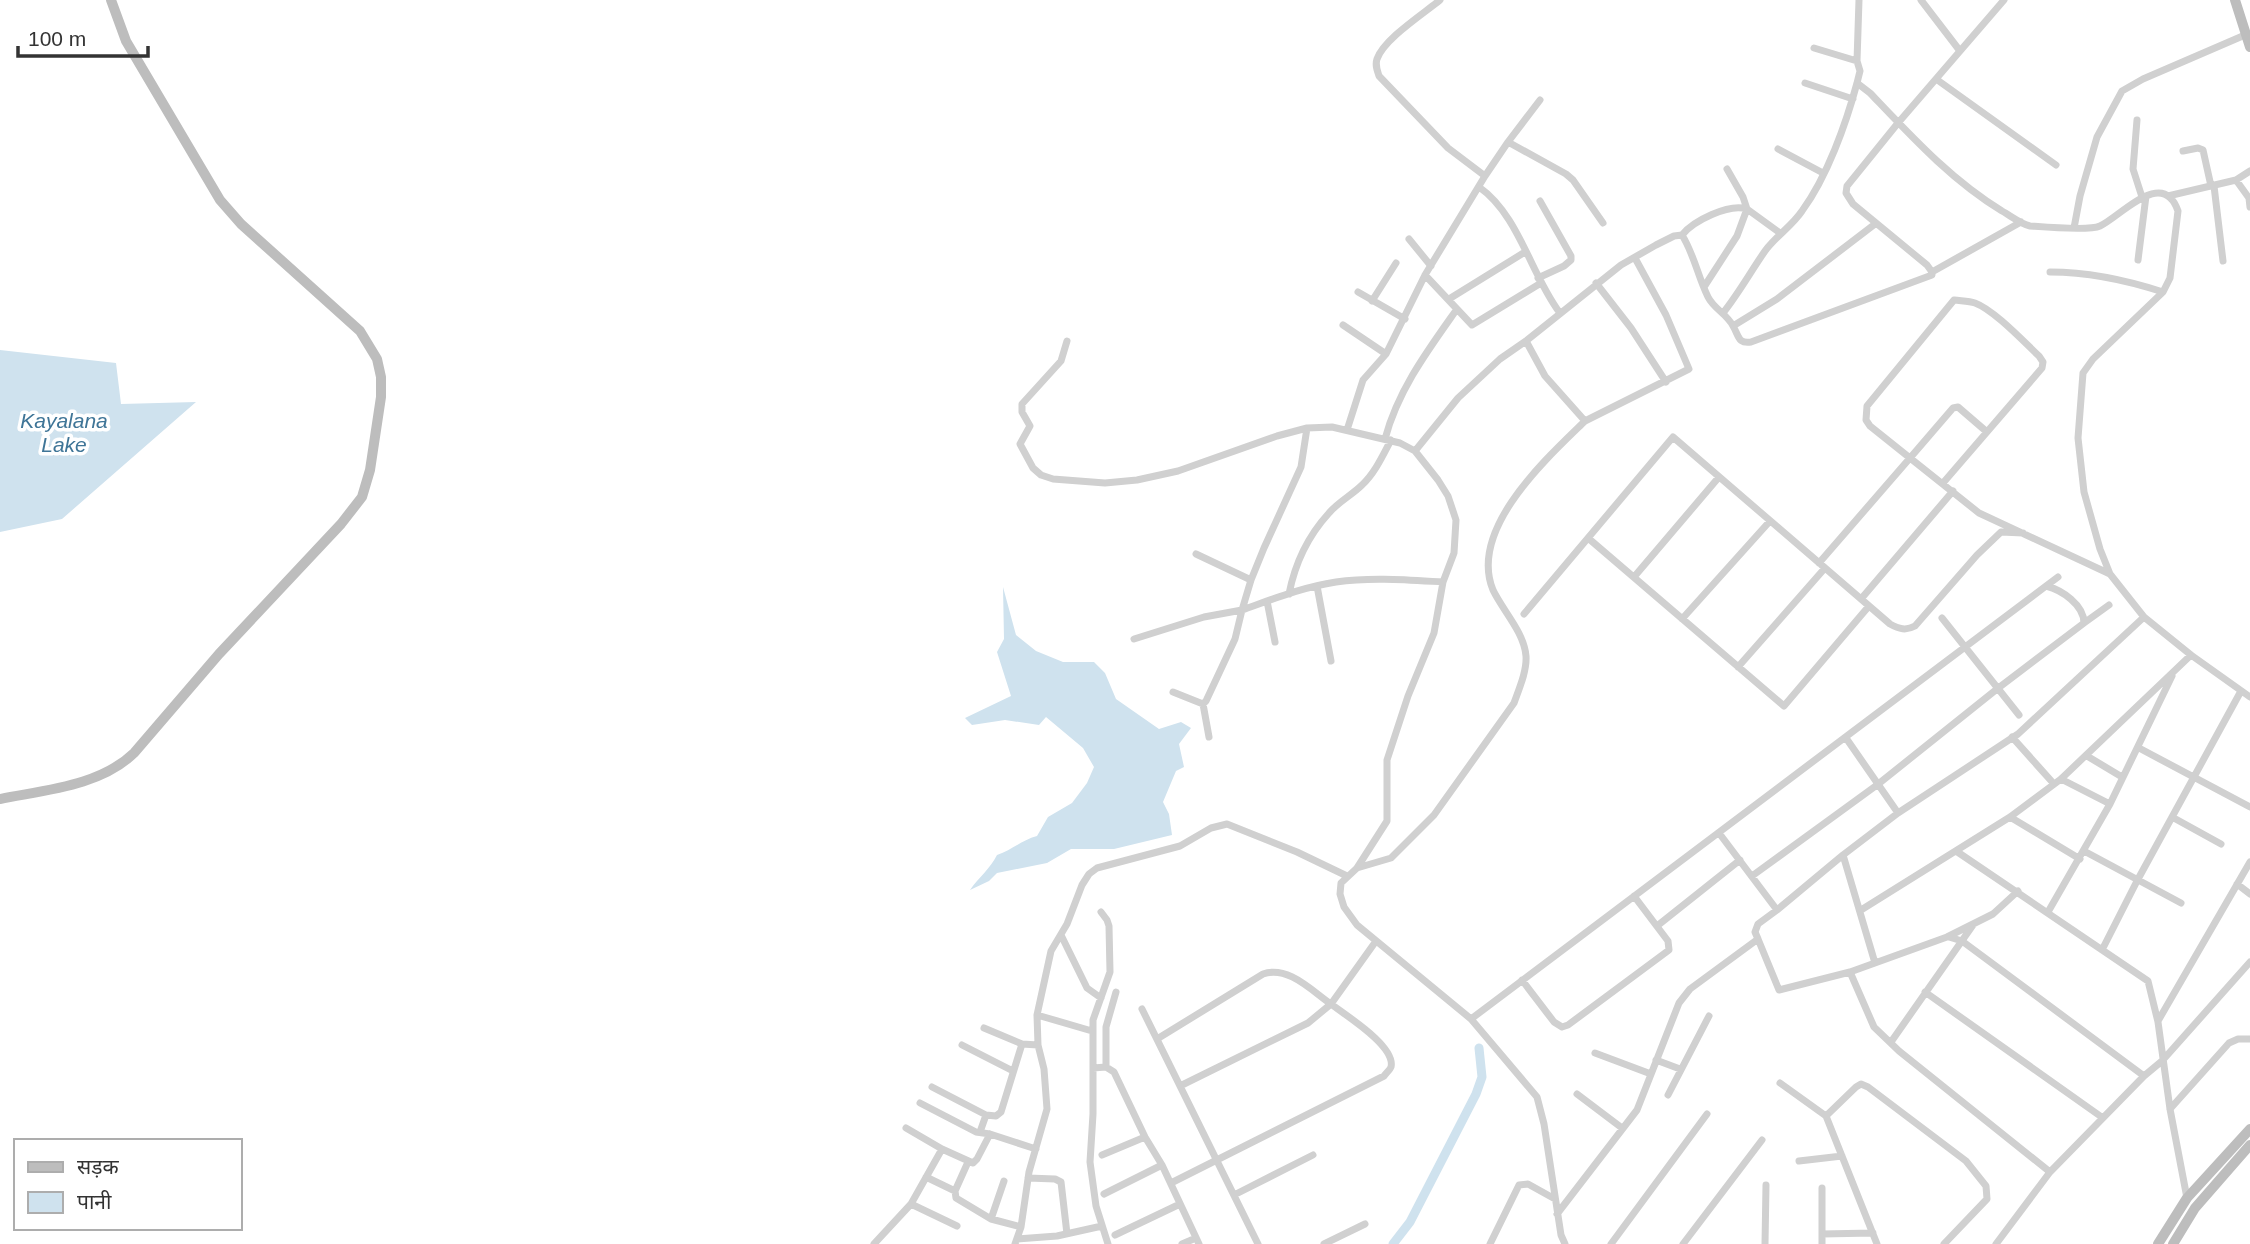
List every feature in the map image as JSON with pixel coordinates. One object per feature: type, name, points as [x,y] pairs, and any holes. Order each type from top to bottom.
[{"type":"street","points":[[0,799],[96,777],[125,762],[134,753],[219,654],[341,524],[362,497],[370,470],[381,397],[377,359],[360,331],[241,224],[220,200],[126,41],[111,0]]},
{"type":"street","points":[[1440,0],[1391,41],[1381,52],[1376,67],[1379,76],[1448,148],[1485,176]]},
{"type":"street","points":[[1723,313],[1766,250],[1800,214],[1823,173],[1853,99],[1860,71],[1857,61],[1859,0]]},
{"type":"street","points":[[1922,0],[1960,51]]},
{"type":"street","points":[[1932,272],[1853,204],[1846,193],[1847,186],[2004,0]]},
{"type":"street","points":[[2235,0],[2250,47]]},
{"type":"street","points":[[2074,228],[2097,137],[2122,91],[2143,79],[2245,35]]},
{"type":"street","points":[[1814,48],[1857,61]]},
{"type":"street","points":[[1936,79],[2056,165]]},
{"type":"street","points":[[1805,83],[1853,99]]},
{"type":"street","points":[[1857,83],[1947,172],[2027,226],[2099,226],[2144,197],[2158,193],[2175,202],[2178,211],[2170,278],[2163,292],[2093,359],[2083,373],[2078,438],[2081,477],[2097,538],[2110,574],[2144,617],[2250,697]]},
{"type":"street","points":[[1347,430],[1363,380],[1386,354],[1425,275],[1485,176],[1540,100]]},
{"type":"street","points":[[2137,120],[2133,169],[2144,197],[2138,260]]},
{"type":"street","points":[[1508,142],[1566,174],[1603,223]]},
{"type":"street","points":[[2183,151],[2198,148],[2203,150],[2212,186],[2223,261]]},
{"type":"street","points":[[1778,149],[1823,173]]},
{"type":"street","points":[[1704,287],[1737,236],[1747,209],[1744,197],[1727,169]]},
{"type":"street","points":[[2168,197],[2236,180],[2250,171]]},
{"type":"street","points":[[2236,180],[2249,198],[2250,206]]},
{"type":"street","points":[[1479,187],[1494,199],[1519,238],[1547,296],[1560,313]]},
{"type":"street","points":[[1425,275],[1472,325],[1564,267],[1571,260],[1571,256],[1540,201]]},
{"type":"street","points":[[1415,451],[1447,410],[1476,380],[1596,284],[1635,258],[1674,236],[1682,235],[1687,229],[1737,206],[1747,209],[1780,233]]},
{"type":"street","points":[[1682,235],[1709,300],[1734,326],[1739,340],[1751,342],[1927,277],[2021,222]]},
{"type":"street","points":[[1734,326],[1777,299],[1875,225]]},
{"type":"street","points":[[1409,239],[1431,266]]},
{"type":"street","points":[[1449,299],[1525,252]]},
{"type":"street","points":[[1564,1244],[1545,1124],[1537,1097],[1471,1019],[1357,926],[1340,894],[1342,883],[1347,876],[1357,869],[1391,858],[1434,815],[1514,703],[1526,658],[1523,643],[1493,588],[1487,562],[1496,533],[1514,496],[1532,473],[1585,421],[1689,369],[1666,315],[1635,258]]},
{"type":"street","points":[[1372,301],[1396,264]]},
{"type":"street","points":[[2050,272],[2076,272],[2163,292]]},
{"type":"street","points":[[1596,284],[1632,328],[1665,382]]},
{"type":"street","points":[[1358,292],[1405,319]]},
{"type":"street","points":[[1943,482],[2042,368],[2043,359],[1982,306],[1954,300],[1867,406],[1866,420],[1979,513],[2110,574]]},
{"type":"street","points":[[1289,594],[1292,578],[1307,541],[1329,512],[1363,485],[1374,471],[1388,439],[1389,424],[1411,376],[1457,309]]},
{"type":"street","points":[[1343,325],[1386,354]]},
{"type":"street","points":[[1066,341],[1061,361],[1024,400],[1021,408],[1030,426],[1020,444],[1033,468],[1041,475],[1053,479],[1105,483],[1137,481],[1178,471],[1277,436],[1320,427],[1388,439],[1415,451],[1448,496],[1455,520],[1454,553],[1443,582],[1434,633],[1408,696],[1387,760],[1388,821],[1357,869]]},
{"type":"street","points":[[1526,341],[1545,376],[1585,421]]},
{"type":"street","points":[[1738,667],[1953,408],[1963,410],[1987,432]]},
{"type":"street","points":[[1209,737],[1203,704],[1235,639],[1251,579],[1301,467],[1307,428]]},
{"type":"street","points":[[1524,614],[1673,437],[1889,624],[1908,629],[1915,625],[2001,532],[2023,533]]},
{"type":"street","points":[[1634,577],[1719,477]]},
{"type":"street","points":[[1861,599],[1953,491]]},
{"type":"street","points":[[1682,619],[1770,521]]},
{"type":"street","points":[[1588,538],[1784,706],[1869,606]]},
{"type":"street","points":[[1196,554],[1251,579]]},
{"type":"street","points":[[1471,1019],[2058,577]]},
{"type":"street","points":[[1134,639],[1204,617],[1242,610],[1317,586],[1352,581],[1443,582]]},
{"type":"street","points":[[1317,586],[1331,661]]},
{"type":"street","points":[[2046,586],[2061,591],[2072,601],[2085,618],[2084,623]]},
{"type":"street","points":[[1267,601],[1275,642]]},
{"type":"street","points":[[1752,876],[1877,785],[1997,689],[2109,605]]},
{"type":"street","points":[[2018,891],[1993,914],[1947,937],[1850,972],[1779,990],[1755,932],[1758,924],[1898,813],[2012,737],[2144,617]]},
{"type":"street","points":[[1942,618],[2019,715]]},
{"type":"street","points":[[1861,910],[2010,817],[2061,779],[2191,655]]},
{"type":"street","points":[[2048,912],[2110,804],[2174,672]]},
{"type":"street","points":[[2155,690],[2159,706]]},
{"type":"street","points":[[2102,950],[2241,691]]},
{"type":"street","points":[[1173,692],[1203,704]]},
{"type":"street","points":[[2012,737],[2054,784]]},
{"type":"street","points":[[1846,738],[1898,813]]},
{"type":"street","points":[[2138,748],[2250,807]]},
{"type":"street","points":[[2087,756],[2122,777]]},
{"type":"street","points":[[2061,779],[2110,804]]},
{"type":"street","points":[[2010,817],[2181,903]]},
{"type":"street","points":[[2172,817],[2221,844]]},
{"type":"street","points":[[1102,1226],[1021,1241],[1028,1178],[1047,1109],[1044,1069],[1038,1045],[1037,1015],[1049,958],[1082,885],[1097,868],[1180,846],[1219,825],[1227,824],[1297,852],[1347,876]]},
{"type":"street","points":[[1719,833],[1777,910]]},
{"type":"street","points":[[1956,851],[2148,981],[2158,1022],[2170,1109],[2187,1198]]},
{"type":"street","points":[[1843,855],[1875,963]]},
{"type":"street","points":[[1657,926],[1740,860]]},
{"type":"street","points":[[2158,1022],[2250,862]]},
{"type":"street","points":[[2237,884],[2250,894]]},
{"type":"street","points":[[1522,980],[1562,1027],[1669,950],[1668,941],[1634,896]]},
{"type":"street","points":[[1101,912],[1108,920],[1111,965],[1093,1020],[1090,1163],[1096,1206],[1108,1244]]},
{"type":"street","points":[[1891,1042],[1974,924]]},
{"type":"street","points":[[1061,935],[1087,988],[1101,998]]},
{"type":"street","points":[[1947,937],[1962,941],[2144,1076]]},
{"type":"street","points":[[1558,1214],[1637,1111],[1679,1003],[1690,989],[1758,939]]},
{"type":"street","points":[[1180,1086],[1308,1023],[1331,1004],[1376,941]]},
{"type":"street","points":[[1996,1244],[2050,1172],[2162,1060],[2250,962]]},
{"type":"street","points":[[1157,1039],[1272,971],[1292,976],[1331,1004],[1380,1042],[1391,1060],[1389,1070],[1384,1076],[1171,1183]]},
{"type":"street","points":[[1850,972],[1874,1027],[2050,1172]]},
{"type":"street","points":[[1106,1067],[1106,1027],[1116,992]]},
{"type":"street","points":[[1925,992],[2103,1118]]},
{"type":"street","points":[[1142,1009],[1258,1244]]},
{"type":"street","points":[[1037,1015],[1093,1031]]},
{"type":"street","points":[[1668,1095],[1709,1016]]},
{"type":"street","points":[[985,1028],[1022,1044],[1038,1045]]},
{"type":"street","points":[[2170,1109],[2229,1043],[2238,1039],[2250,1039]]},
{"type":"street","points":[[932,1087],[986,1115],[996,1116],[1001,1112],[1022,1044]]},
{"type":"street","points":[[962,1045],[1013,1071]]},
{"type":"street","points":[[1595,1054],[1651,1074]]},
{"type":"street","points":[[1656,1060],[1680,1069]]},
{"type":"street","points":[[1093,1068],[1106,1067],[1114,1072],[1145,1137],[1162,1165],[1197,1241],[1182,1244]]},
{"type":"street","points":[[1780,1083],[1826,1116],[1877,1244]]},
{"type":"street","points":[[1826,1116],[1861,1084],[1973,1168],[1986,1186],[1986,1199],[1944,1244]]},
{"type":"street","points":[[1577,1094],[1622,1128]]},
{"type":"street","points":[[920,1103],[980,1132],[1035,1149]]},
{"type":"street","points":[[1611,1244],[1707,1114]]},
{"type":"street","points":[[980,1132],[986,1115]]},
{"type":"street","points":[[906,1128],[972,1163],[978,1159],[990,1134]]},
{"type":"street","points":[[2158,1244],[2187,1198],[2250,1129]]},
{"type":"street","points":[[1102,1155],[1145,1137]]},
{"type":"street","points":[[1683,1244],[1762,1140]]},
{"type":"street","points":[[2173,1244],[2194,1208],[2250,1145]]},
{"type":"street","points":[[874,1244],[911,1204],[942,1149]]},
{"type":"street","points":[[1234,1195],[1313,1155]]},
{"type":"street","points":[[1799,1161],[1842,1156]]},
{"type":"street","points":[[968,1162],[955,1191],[956,1198],[991,1219],[1021,1227]]},
{"type":"street","points":[[1104,1194],[1162,1165]]},
{"type":"street","points":[[926,1177],[955,1191]]},
{"type":"street","points":[[1028,1178],[1055,1179],[1061,1182],[1068,1234]]},
{"type":"street","points":[[991,1219],[1004,1181]]},
{"type":"street","points":[[1490,1244],[1519,1185],[1528,1184],[1555,1199]]},
{"type":"street","points":[[1765,1244],[1766,1185]]},
{"type":"street","points":[[1822,1188],[1822,1244]]},
{"type":"street","points":[[911,1204],[957,1226]]},
{"type":"street","points":[[1115,1235],[1180,1204]]},
{"type":"street","points":[[1324,1244],[1365,1224]]},
{"type":"street","points":[[1822,1234],[1873,1233]]},
{"type":"water","name":"Kayalana Lake","points":[[0,350],[116,363],[121,404],[196,402],[62,519],[0,532]]},
{"type":"water","points":[[1003,587],[1016,635],[1036,651],[1063,662],[1094,662],[1105,673],[1116,699],[1159,729],[1181,722],[1191,728],[1179,744],[1184,767],[1176,771],[1163,802],[1169,814],[1172,835],[1114,849],[1071,849],[1047,863],[997,873],[989,881],[970,890],[997,855],[1037,836],[1048,817],[1072,803],[1087,783],[1094,767],[1083,748],[1046,717],[1039,725],[1005,720],[972,725],[965,718],[1011,696],[997,652],[1004,639]]},
{"type":"waterway","points":[[1393,1244],[1410,1222],[1476,1094],[1482,1077],[1479,1048]]}]
